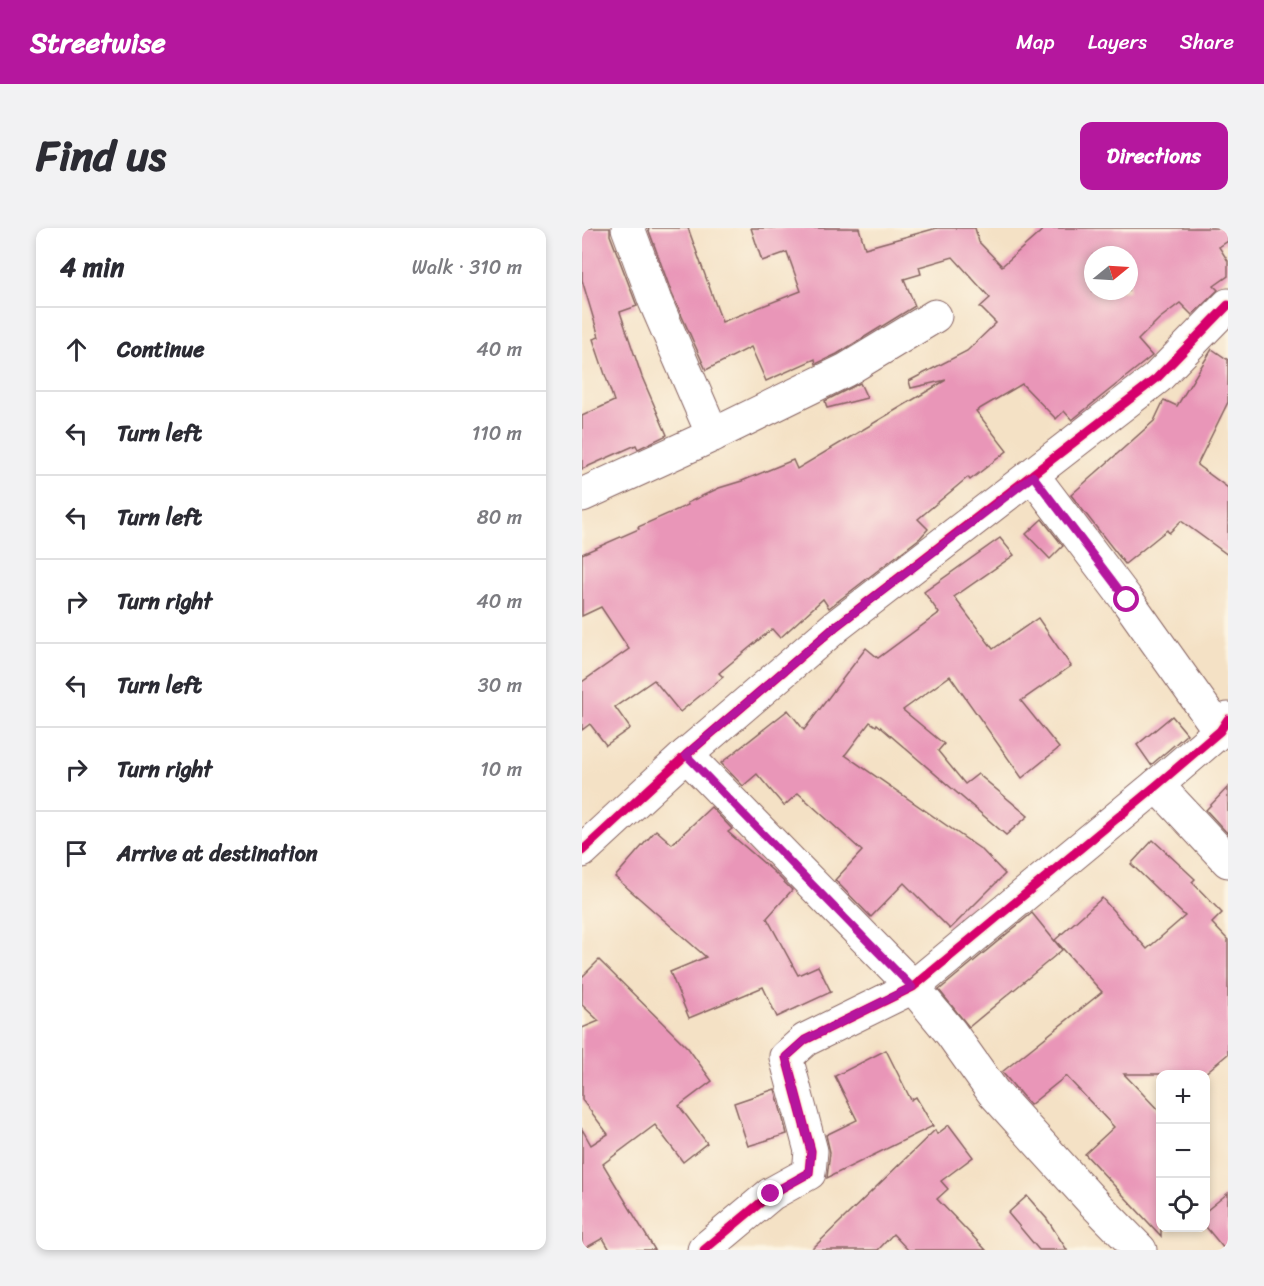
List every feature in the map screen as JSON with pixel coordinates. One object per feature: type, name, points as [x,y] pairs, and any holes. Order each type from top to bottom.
[{"type":"street","points":[[628,228],[655,300],[713,435]]},
{"type":"street","points":[[582,851],[686,755],[835,627],[1157,378],[1228,305]]},
{"type":"street","points":[[582,495],[713,435],[846,370],[935,316]]},
{"type":"street","points":[[705,1250],[771,1194],[809,1173],[811,1151],[786,1057],[805,1040],[912,987],[1157,785],[1224,725],[1033,476]]},
{"type":"street","points":[[686,755],[912,987],[951,1033],[993,1092],[1140,1250]]},
{"type":"street","points":[[1157,785],[1228,861]]},
{"type":"building","points":[[582,228],[610,228],[610,235],[637,306],[620,312],[642,377],[667,435],[638,449],[636,445],[582,469],[582,416],[614,401],[593,339],[599,337],[582,280]]},
{"type":"building","points":[[648,228],[688,228],[722,322],[801,291],[787,252],[762,261],[751,228],[859,228],[865,248],[937,228],[975,228],[979,242],[1002,266],[1045,228],[1228,228],[1228,241],[1219,247],[1228,261],[1228,276],[1214,286],[1218,290],[1192,315],[1180,303],[1159,319],[1138,340],[1152,356],[1072,420],[1064,411],[1056,419],[1022,384],[976,411],[1007,451],[970,480],[968,477],[918,519],[928,529],[920,538],[829,608],[823,599],[780,638],[772,629],[719,673],[723,677],[680,712],[654,680],[615,707],[630,728],[606,745],[590,724],[582,730],[582,682],[629,649],[601,607],[582,616],[582,554],[639,529],[638,527],[688,505],[687,503],[719,488],[793,460],[797,469],[946,380],[911,388],[909,381],[967,351],[996,323],[980,307],[990,298],[953,257],[919,267],[921,274],[904,279],[915,306],[837,354],[816,364],[815,359],[766,381],[751,347],[706,370],[672,294]]},
{"type":"building","points":[[1212,349],[1228,360],[1228,402],[1197,465],[1228,488],[1228,555],[1181,521],[1169,533],[1167,530],[1125,564],[1071,495],[1154,421],[1164,400],[1177,406]]},
{"type":"building","points":[[860,383],[867,398],[827,408],[825,401]]},
{"type":"building","points":[[1042,519],[1063,546],[1050,559],[1026,534]]},
{"type":"building","points":[[1000,538],[1014,555],[954,597],[993,649],[1038,618],[1071,666],[1021,701],[1059,748],[1022,778],[950,676],[903,710],[944,744],[938,751],[965,784],[978,774],[1028,816],[1006,835],[877,724],[876,726],[870,722],[845,755],[982,850],[1005,874],[950,929],[904,883],[871,917],[835,880],[862,851],[798,793],[784,806],[757,774],[743,786],[721,763],[788,710],[804,730],[866,648],[878,658],[939,613],[924,592]]},
{"type":"building","points":[[1172,716],[1187,734],[1151,765],[1137,745]]},
{"type":"building","points":[[1228,787],[1228,834],[1206,810]]},
{"type":"building","points":[[711,807],[732,829],[728,832],[792,890],[767,918],[798,975],[818,966],[831,992],[777,1017],[763,987],[689,1018],[670,972],[706,957],[615,877],[656,830],[672,844]]},
{"type":"building","points":[[1153,840],[1195,879],[1192,882],[1222,913],[1212,923],[1228,940],[1228,1054],[1209,1070],[1156,1070],[1156,1074],[1124,1074],[1156,1108],[1156,1231],[1085,1154],[1114,1127],[1066,1076],[1030,1105],[1002,1072],[1102,992],[1055,940],[1102,898],[1147,949],[1185,916],[1131,864]]},
{"type":"building","points":[[1032,913],[1062,950],[969,1027],[939,990]]},
{"type":"building","points":[[599,960],[688,1048],[712,1081],[679,1106],[707,1143],[683,1162],[655,1125],[603,1164],[655,1250],[610,1250],[603,1238],[582,1250],[582,1129],[591,1145],[608,1134],[582,1100],[582,1028],[599,1021],[582,1005],[582,977]]},
{"type":"building","points":[[886,1050],[911,1100],[916,1097],[933,1126],[827,1178],[830,1152],[826,1135],[857,1120],[835,1076]]},
{"type":"building","points":[[775,1089],[787,1134],[748,1146],[734,1103]]},
{"type":"building","points":[[949,1125],[973,1157],[941,1181],[948,1189],[937,1199],[986,1250],[908,1250],[893,1234],[878,1250],[811,1250],[935,1130],[937,1134]]},
{"type":"building","points":[[1228,1193],[1228,1250],[1225,1250],[1210,1232],[1210,1208]]},
{"type":"building","points":[[1027,1196],[1047,1219],[1067,1250],[1039,1250],[1008,1213]]},
{"type":"cycle path","points":[[582,851],[686,755],[835,627],[1157,378],[1228,305]]},
{"type":"cycle path","points":[[704,1250],[771,1194],[809,1173],[811,1151],[786,1057],[805,1040],[913,987],[1157,785],[1220,731],[1228,719]]},
{"type":"route","points":[[771,1194],[809,1173],[811,1151],[786,1057],[805,1040],[912,987],[686,755],[835,627],[1033,476],[1127,600]]}]
